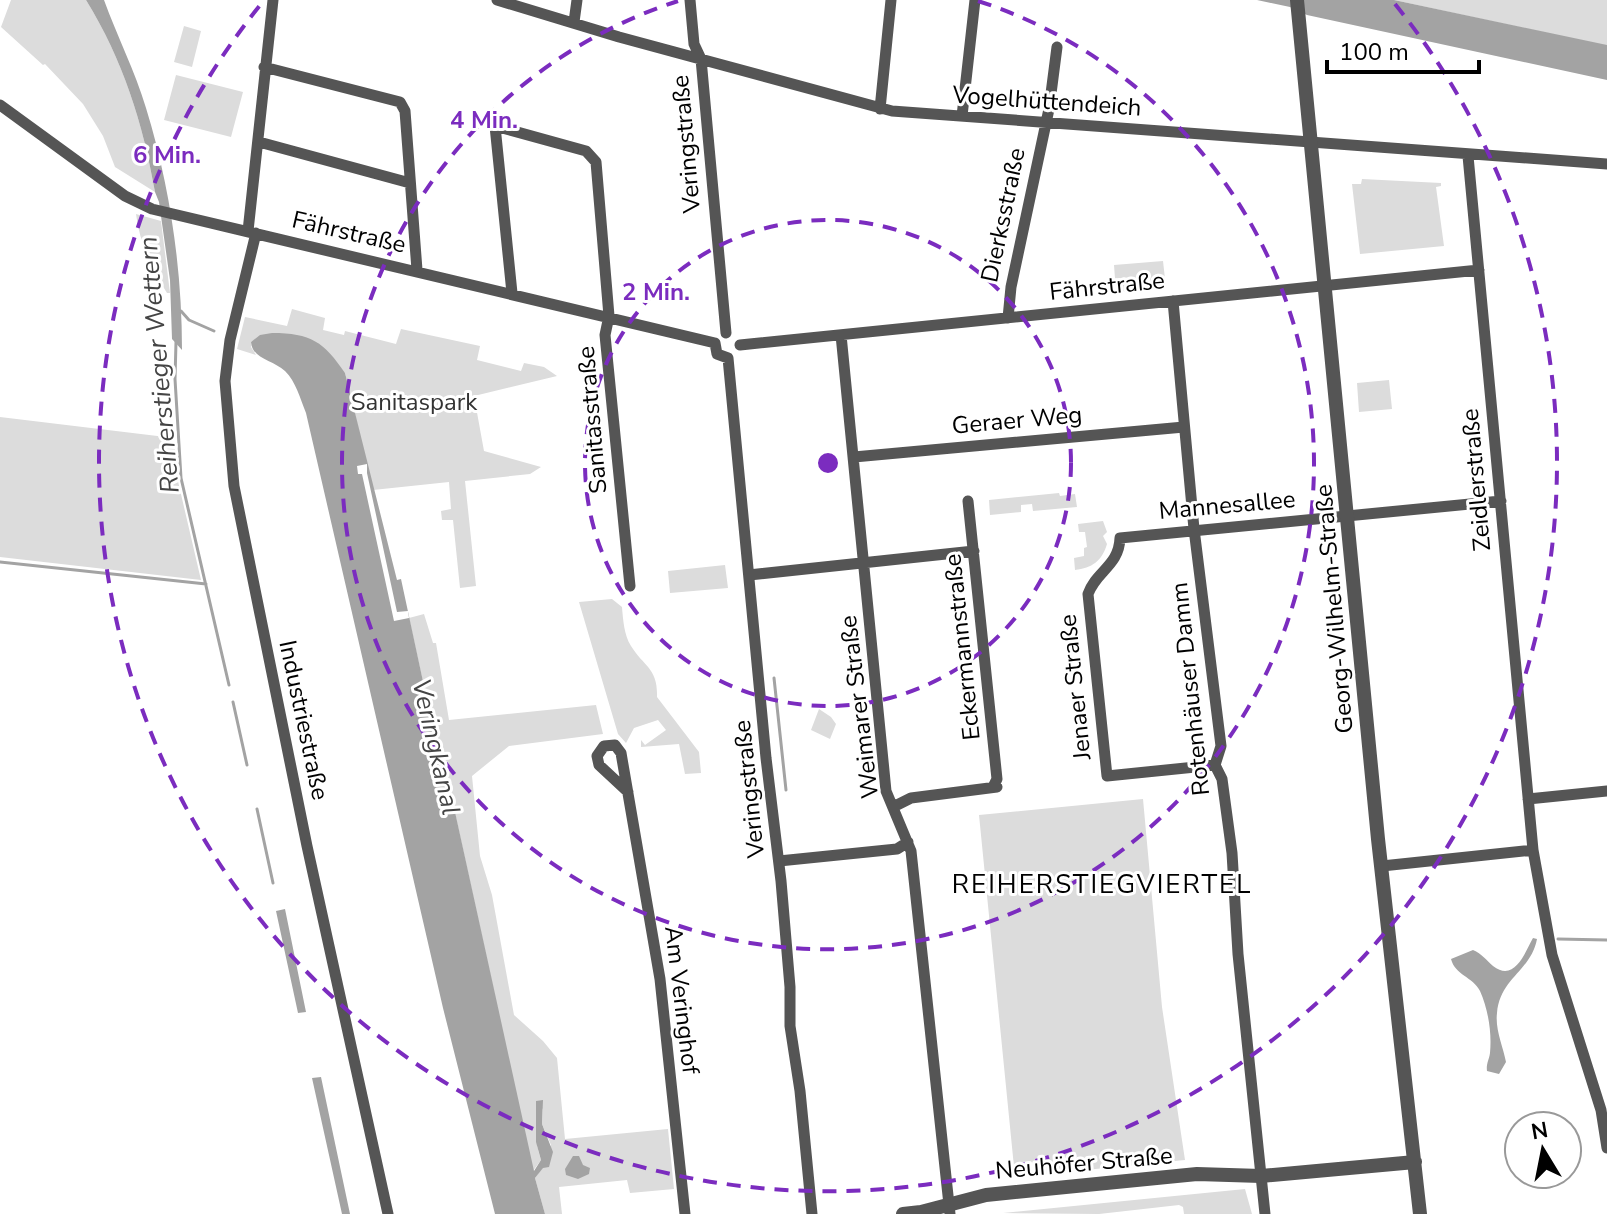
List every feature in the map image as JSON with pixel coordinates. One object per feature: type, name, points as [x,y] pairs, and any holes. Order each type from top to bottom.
[{"type":"street","name":"Industriestraße","points":[[273,0],[264,67],[252,232],[230,340],[226,393],[234,486],[310,861],[388,1214]]},
{"type":"street","name":"Vogelhüttendeich","points":[[497,0],[880,109],[1468,156],[1607,164]]},
{"type":"street","points":[[574,22],[577,0]]},
{"type":"street","name":"Veringstraße","points":[[690,0],[694,44],[701,59],[726,333]]},
{"type":"street","points":[[880,109],[891,0]]},
{"type":"street","points":[[962,116],[975,0]]},
{"type":"street","name":"Georg-Wilhelm-Straße","points":[[1298,4],[1382,866],[1420,1214]]},
{"type":"street","name":"Dierksstraße","points":[[1008,318],[1007,303],[1046,122],[1057,47]]},
{"type":"street","points":[[264,67],[400,102],[405,111],[417,270]]},
{"type":"street","name":"Fährstraße","points":[[0,105],[125,196],[152,209],[715,343]]},
{"type":"street","name":"Sanitasstraße","points":[[512,293],[495,126],[586,151],[596,162],[609,316],[605,335],[630,586]]},
{"type":"street","points":[[259,142],[410,183]]},
{"type":"street","name":"Zeidlerstraße","points":[[1468,156],[1533,850],[1552,955],[1601,1110],[1607,1148]]},
{"type":"street","name":"Fährstraße","points":[[740,345],[1479,270]]},
{"type":"street","name":"Rotenhäuser Damm","points":[[1173,301],[1194,529],[1221,746],[1215,765],[1222,779],[1232,853],[1238,954],[1265,1214]]},
{"type":"street","points":[[726,333],[735,336],[740,345],[737,354],[728,358],[717,354],[715,343],[719,336],[726,333]]},
{"type":"street","name":"Weimarer Straße","points":[[841,335],[886,791],[911,851],[949,1210]]},
{"type":"street","name":"Veringstraße","points":[[728,358],[779,861],[790,987],[790,1026],[812,1214]]},
{"type":"street","name":"Geraer Weg","points":[[854,457],[1184,427]]},
{"type":"street","name":"Eckermannstraße","points":[[893,807],[911,798],[995,787],[997,779],[968,501]]},
{"type":"street","name":"Mannesallee","points":[[1088,594],[1091,585],[1111,565],[1120,538],[1501,501]]},
{"type":"street","points":[[749,575],[974,551]]},
{"type":"street","name":"Jenaer Straße","points":[[1088,594],[1107,776],[1215,765]]},
{"type":"street","points":[[1528,799],[1607,791]]},
{"type":"street","name":"Am Veringhof","points":[[628,792],[660,979],[685,1214]]},
{"type":"street","points":[[779,861],[897,849],[908,842]]},
{"type":"street","points":[[1382,866],[1533,850]]},
{"type":"street","name":"Neuhöfer Straße","points":[[903,1214],[1182,1185],[1226,1175],[1261,1176],[1415,1162]]},
{"type":"green space","points":[[11,0],[86,0],[111,46],[130,93],[155,192],[115,167],[103,136],[83,104],[45,64],[1,27]]},
{"type":"green space","points":[[1394,0],[1607,0],[1607,45],[1603,45]]},
{"type":"green space","points":[[184,26],[201,31],[192,67],[174,62]]},
{"type":"green space","points":[[176,75],[243,92],[231,137],[164,120]]},
{"type":"green space","points":[[1362,179],[1441,183],[1436,187],[1444,246],[1360,254],[1352,184],[1361,184]]},
{"type":"green space","points":[[136,214],[161,221],[170,293],[161,284],[147,255]]},
{"type":"green space","points":[[1163,261],[1166,288],[1116,292],[1114,265]]},
{"type":"green space","name":"Sanitaspark","points":[[292,309],[325,318],[323,330],[344,335],[345,331],[396,344],[401,329],[480,346],[477,360],[521,371],[524,363],[544,367],[557,376],[474,396],[484,451],[541,467],[530,474],[465,481],[476,586],[460,588],[453,520],[442,520],[441,511],[451,509],[449,482],[373,490],[345,373],[300,342],[276,334],[251,342],[256,355],[237,349],[245,317],[287,326]]},
{"type":"green space","points":[[1389,380],[1392,409],[1359,412],[1357,383]]},
{"type":"green space","points":[[0,417],[174,438],[177,477],[201,580],[0,557]]},
{"type":"green space","points":[[1059,493],[1060,496],[1075,494],[1077,507],[1033,511],[1032,504],[1021,505],[1021,512],[990,515],[989,500]]},
{"type":"green space","points":[[1103,521],[1107,532],[1103,536],[1107,544],[1102,555],[1091,565],[1075,570],[1074,558],[1084,556],[1084,548],[1087,547],[1085,532],[1079,532],[1078,524]]},
{"type":"green space","points":[[725,565],[728,588],[670,593],[668,571]]},
{"type":"green space","points":[[612,599],[622,607],[625,632],[631,646],[653,674],[657,697],[699,752],[701,773],[685,774],[679,744],[641,747],[641,740],[645,745],[666,730],[658,720],[634,728],[626,743],[618,734],[579,602]]},
{"type":"green space","points":[[424,614],[433,643],[436,643],[449,720],[596,705],[603,734],[509,746],[472,776],[480,856],[492,895],[514,1015],[557,1058],[565,1139],[668,1129],[674,1189],[630,1193],[627,1180],[559,1187],[562,1214],[545,1214],[535,1178],[551,1145],[542,1124],[543,1108],[536,1133],[541,1160],[533,1171],[435,721],[427,700],[409,618]]},
{"type":"green space","points":[[819,709],[836,724],[830,739],[811,730]]},
{"type":"green space","points":[[1143,799],[1162,1007],[1185,1160],[1015,1177],[979,815]]},
{"type":"green space","points":[[1245,1189],[1252,1214],[1184,1214],[1183,1207],[1179,1205],[1099,1214],[1003,1213]]},
{"type":"water","points":[[86,0],[104,0],[137,81],[154,137],[173,228],[180,289],[182,350],[172,339],[170,280],[159,202],[138,117],[111,46]]},
{"type":"water","points":[[1257,0],[1394,0],[1607,45],[1607,80],[1307,15],[1290,7]]},
{"type":"water","name":"Veringkanal","points":[[260,335],[297,335],[315,341],[345,373],[397,580],[401,579],[427,700],[435,721],[534,1171],[541,1160],[536,1142],[536,1101],[543,1100],[542,1124],[553,1152],[549,1167],[543,1168],[535,1178],[545,1214],[495,1214],[443,1008],[306,413],[289,375],[252,348],[251,342]]},
{"type":"water","points":[[285,909],[306,1012],[298,1013],[276,911]]},
{"type":"water","points":[[1533,938],[1537,939],[1534,950],[1499,1001],[1497,1026],[1506,1062],[1499,1074],[1487,1071],[1490,1037],[1485,1005],[1477,986],[1456,969],[1451,959],[1473,950],[1493,966],[1507,971],[1518,964]]},
{"type":"water","points":[[321,1077],[350,1214],[342,1214],[312,1078]]},
{"type":"water","points":[[573,1156],[579,1156],[583,1165],[590,1168],[589,1174],[578,1179],[566,1175],[565,1169]]},
{"type":"pier","points":[[367,464],[397,612],[408,611],[409,618],[394,621],[362,474],[358,474],[357,466]]},
{"type":"waterway","points":[[181,311],[189,320],[214,331]]},
{"type":"waterway","name":"Reiherstieger Wettern","points":[[176,342],[181,478],[229,685]]},
{"type":"waterway","points":[[0,562],[206,584]]},
{"type":"waterway","points":[[774,678],[786,790]]},
{"type":"waterway","name":"Reiherstieger Wettern","points":[[233,702],[247,765]]},
{"type":"waterway","name":"Reiherstieger Wettern","points":[[257,809],[273,883]]},
{"type":"waterway","points":[[1558,939],[1607,940]]},
{"type":"district","name":"REIHERSTIEGVIERTEL","points":[[1102,884]]}]
